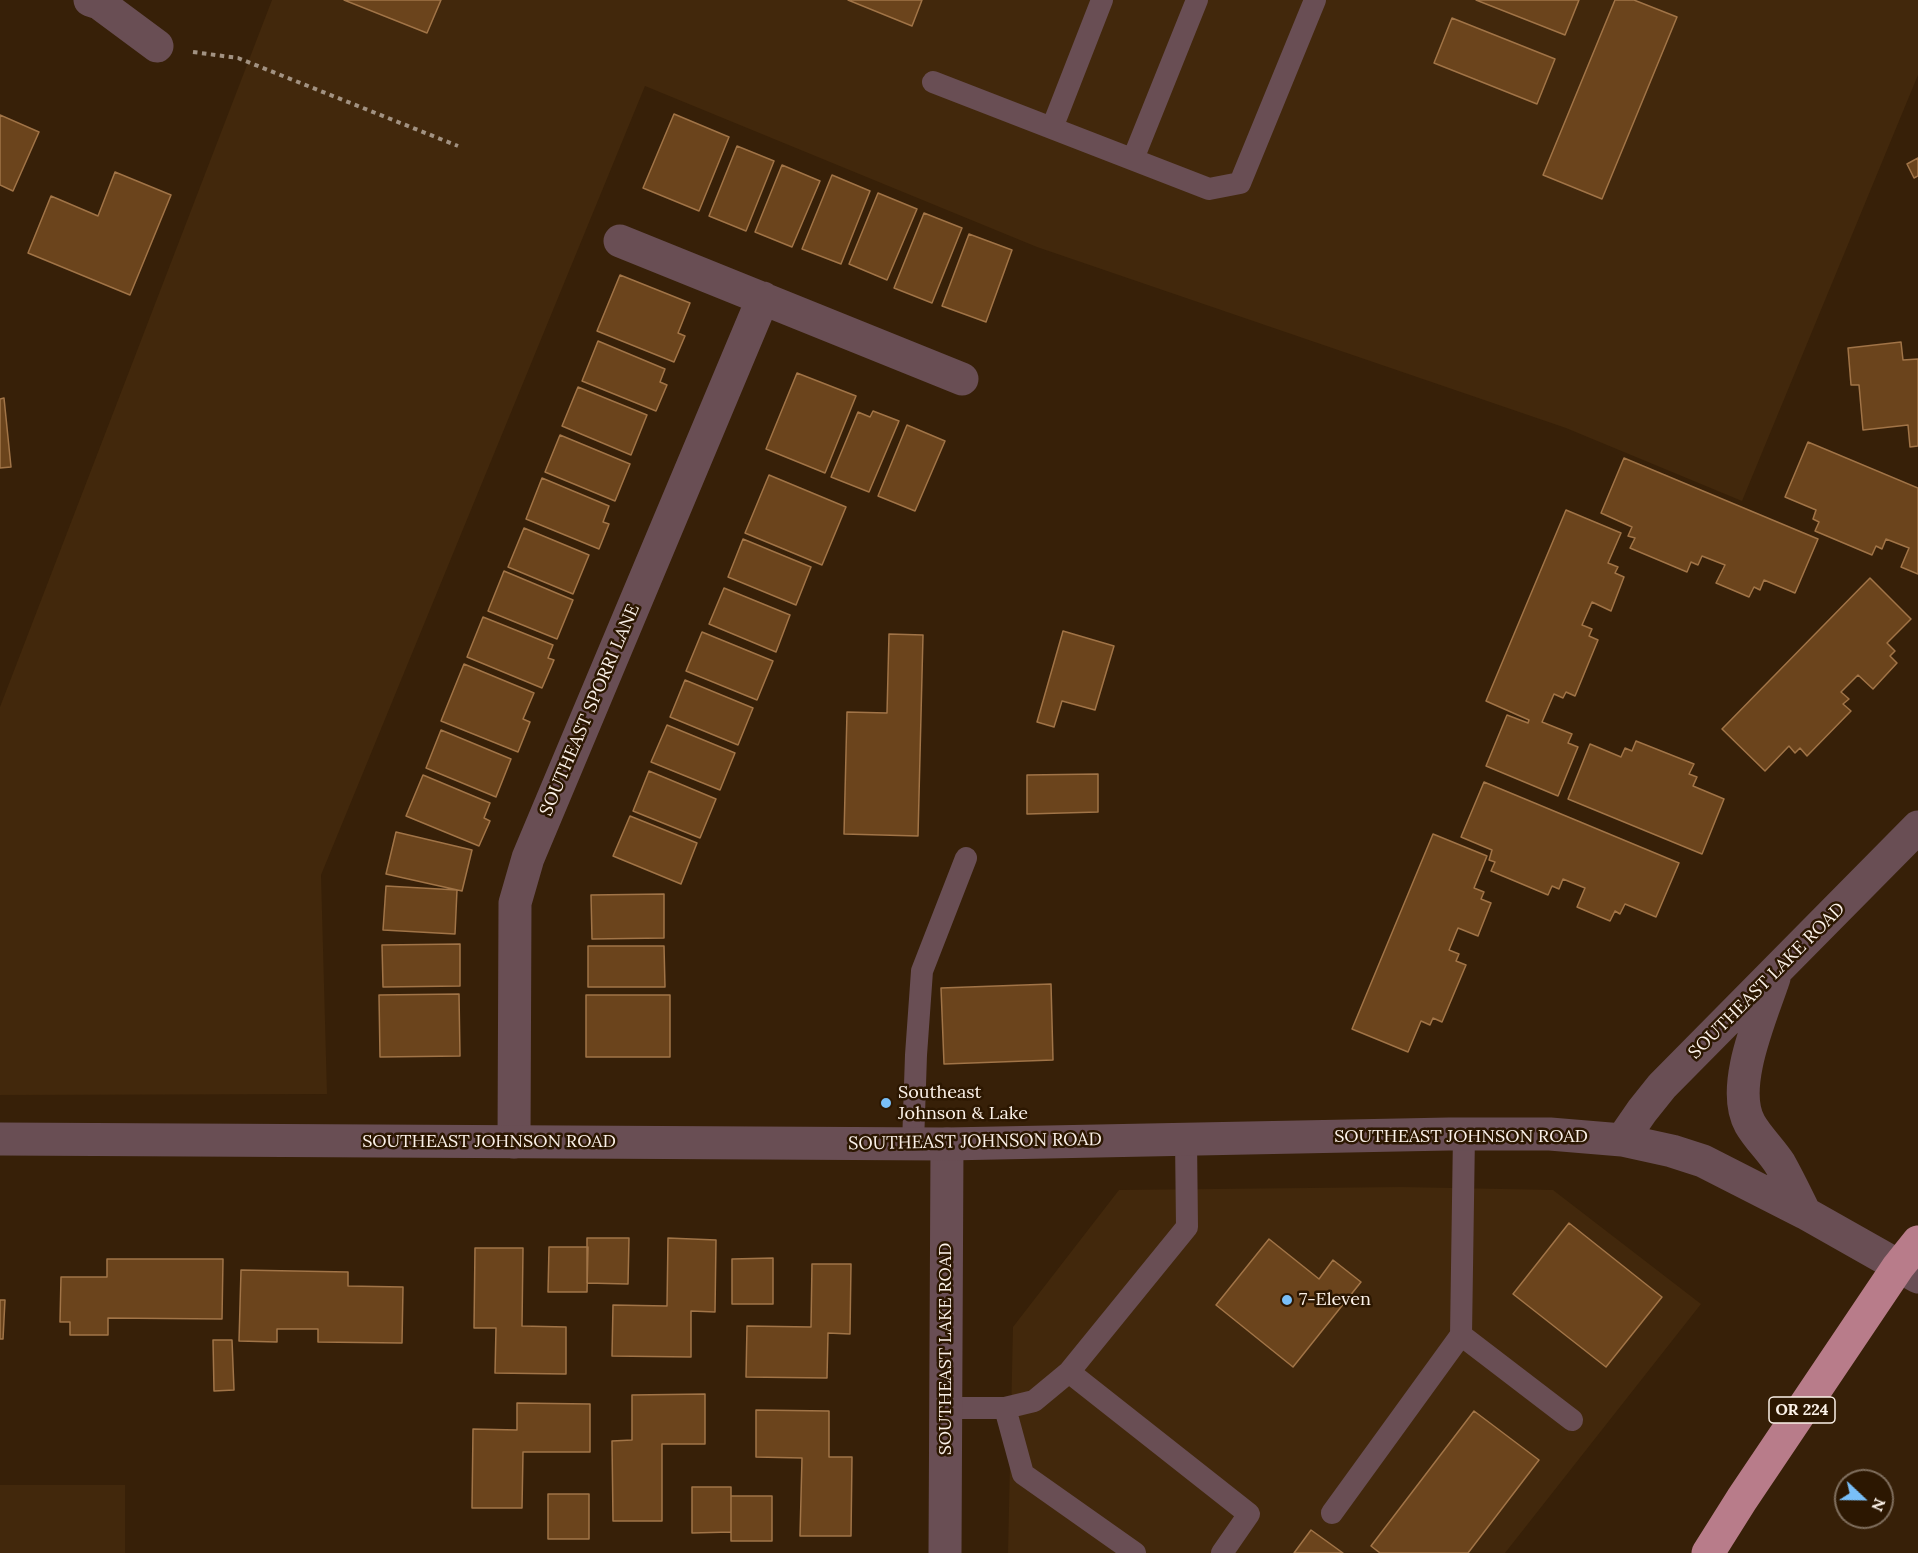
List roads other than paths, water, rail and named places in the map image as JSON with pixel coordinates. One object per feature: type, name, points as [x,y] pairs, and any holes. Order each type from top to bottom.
[{"type":"highway","name":"OR 224","points":[[1708,1553],[1908,1272],[1918,1242]]},
{"type":"street","points":[[90,0],[99,3],[157,46]]},
{"type":"street","points":[[620,241],[962,380]]},
{"type":"street","name":"SOUTHEAST SPORRI LANE","points":[[514,1142],[515,903],[528,858],[763,298]]},
{"type":"street","name":"SOUTHEAST LAKE ROAD","points":[[1622,1140],[1662,1086],[1918,827]]},
{"type":"street","points":[[1776,973],[1750,1053],[1743,1105],[1749,1123],[1780,1164],[1805,1214]]},
{"type":"street","name":"SOUTHEAST JOHNSON ROAD","points":[[0,1139],[947,1144],[1550,1134],[1622,1140],[1672,1151],[1703,1161],[1805,1214],[1908,1272]]},
{"type":"street","name":"SOUTHEAST LAKE ROAD","points":[[945,1553],[947,1144]]},
{"type":"lane","points":[[1052,128],[1102,0]]},
{"type":"lane","points":[[1133,159],[1197,0]]},
{"type":"lane","points":[[933,82],[1209,189],[1240,183],[1315,0]]},
{"type":"lane","points":[[913,1144],[922,971],[966,858]]},
{"type":"lane","points":[[1332,1513],[1461,1335],[1464,1134]]},
{"type":"lane","points":[[945,1408],[1005,1408],[1034,1401],[1069,1372],[1187,1227],[1186,1139]]},
{"type":"lane","points":[[1461,1335],[1572,1420]]},
{"type":"lane","points":[[1069,1372],[1249,1514],[1222,1553]]},
{"type":"lane","points":[[1005,1408],[1023,1474],[1135,1553]]},
{"type":"place","name":"Southeast Johnson & Lake","points":[[886,1103]]},
{"type":"place","name":"7-Eleven","points":[[1287,1300]]}]
